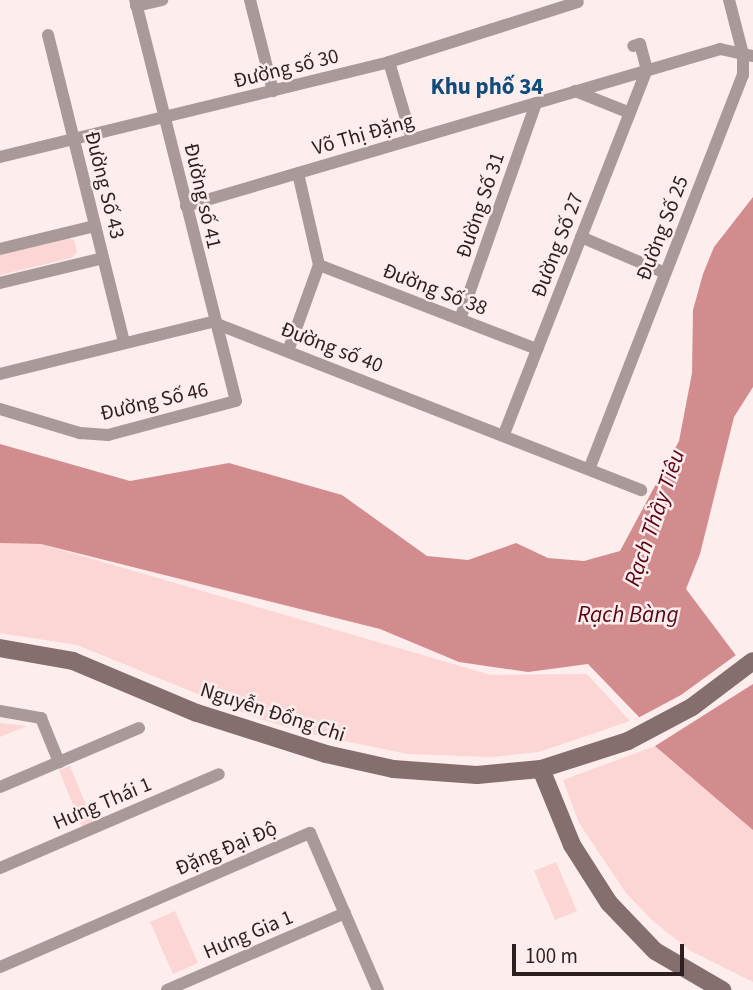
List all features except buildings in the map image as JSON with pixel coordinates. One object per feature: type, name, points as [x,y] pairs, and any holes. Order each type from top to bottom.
[{"type":"street","points":[[135,3],[162,0]]},
{"type":"street","points":[[250,0],[273,91]]},
{"type":"street","name":"Đường Số 25","points":[[590,467],[743,75],[748,55],[729,0]]},
{"type":"street","name":"Đường số 30","points":[[0,158],[389,62],[545,5],[578,2]]},
{"type":"street","name":"Đường số 41","points":[[135,3],[212,322],[236,401]]},
{"type":"street","name":"Đường Số 43","points":[[48,35],[124,343]]},
{"type":"street","points":[[633,46],[640,44],[647,70]]},
{"type":"street","name":"Võ Thị Đặng","points":[[186,206],[720,49],[748,55]]},
{"type":"street","points":[[389,62],[412,139]]},
{"type":"street","name":"Đường Số 27","points":[[504,434],[647,70]]},
{"type":"street","points":[[575,91],[630,113]]},
{"type":"street","name":"Đường Số 31","points":[[460,319],[536,103]]},
{"type":"street","points":[[288,351],[318,265],[298,173]]},
{"type":"street","points":[[0,249],[95,226]]},
{"type":"street","points":[[581,237],[665,273]]},
{"type":"street","points":[[0,283],[103,258]]},
{"type":"street","name":"Đường Số 38","points":[[318,265],[537,349]]},
{"type":"street","points":[[0,373],[212,322]]},
{"type":"street","name":"Đường số 40","points":[[212,322],[590,467],[641,490]]},
{"type":"street","name":"Đường Số 46","points":[[0,409],[80,433],[108,435],[236,401]]},
{"type":"street","name":"Nguyễn Đổng Chi","points":[[0,648],[73,661],[197,713],[361,762],[436,774],[541,769],[592,754],[673,719],[753,662]]},
{"type":"street","points":[[0,711],[41,718],[59,762]]},
{"type":"street","points":[[0,787],[139,728]]},
{"type":"street","points":[[541,769],[572,845],[608,903],[655,951],[722,990]]},
{"type":"street","name":"Hưng Thái 1","points":[[0,868],[219,774]]},
{"type":"street","name":"Đặng Đại Độ","points":[[0,967],[310,833],[378,990]]},
{"type":"street","name":"Hưng Gia 1","points":[[167,990],[345,913]]},
{"type":"shaded area","points":[[65,237],[74,240],[77,252],[71,258],[0,275],[0,253]]},
{"type":"shaded area","points":[[0,543],[41,544],[491,675],[587,674],[630,721],[539,752],[493,757],[408,754],[311,734],[260,719],[77,645],[0,633]]},
{"type":"shaded area","points":[[0,723],[27,726],[0,737]]},
{"type":"shaded area","points":[[655,746],[753,771],[753,982],[691,951],[653,921],[626,893],[579,823],[563,780]]},
{"type":"shaded area","points":[[70,766],[93,822],[82,827],[59,770]]},
{"type":"shaded area","points":[[556,862],[577,911],[555,920],[534,871]]},
{"type":"shaded area","points":[[175,911],[198,963],[173,974],[150,922]]},
{"type":"water","name":"Rạch Bàng","points":[[753,197],[753,387],[734,417],[700,554],[686,589],[753,678],[753,830],[655,746],[639,717],[588,664],[528,672],[459,662],[380,629],[41,544],[0,543],[0,444],[130,481],[229,463],[342,495],[427,556],[468,560],[516,543],[548,558],[584,561],[620,551],[679,441],[692,373],[693,310],[703,274],[714,247]]},
{"type":"pier","points":[[736,655],[753,673],[753,684],[652,748],[636,719],[681,695]]},
{"type":"district","name":"Khu phố 34","points":[[487,87]]},
{"type":"water label","name":"Rạch Thầy Tiêu","points":[[655,518]]}]
